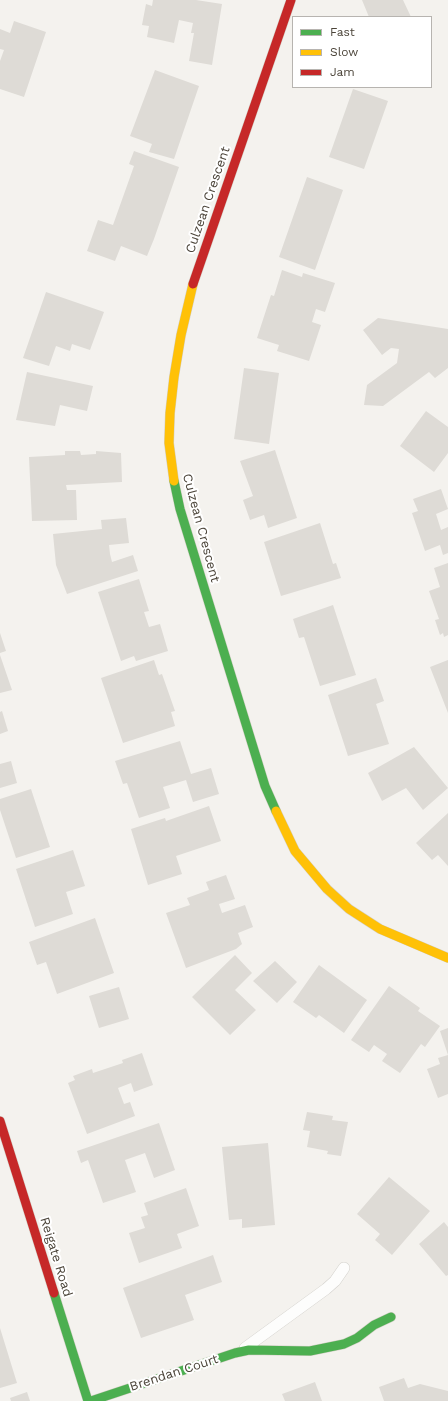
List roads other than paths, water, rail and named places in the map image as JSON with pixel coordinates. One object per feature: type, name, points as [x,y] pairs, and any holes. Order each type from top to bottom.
[{"type":"street","name":"Culzean Crescent","points":[[291,0],[193,283],[181,335],[170,413],[169,443],[172,474],[180,509],[265,786],[295,851],[327,889],[349,909],[380,929],[448,958]]},
{"type":"street","name":"Reigate Road","points":[[0,1120],[88,1401]]},
{"type":"street","name":"Brendan Court","points":[[91,1401],[235,1353],[249,1350],[306,1351],[322,1349],[353,1340],[374,1325],[391,1317]]},
{"type":"lane","name":"Brendan Court","points":[[235,1353],[251,1344],[322,1293],[335,1281],[344,1268]]}]
